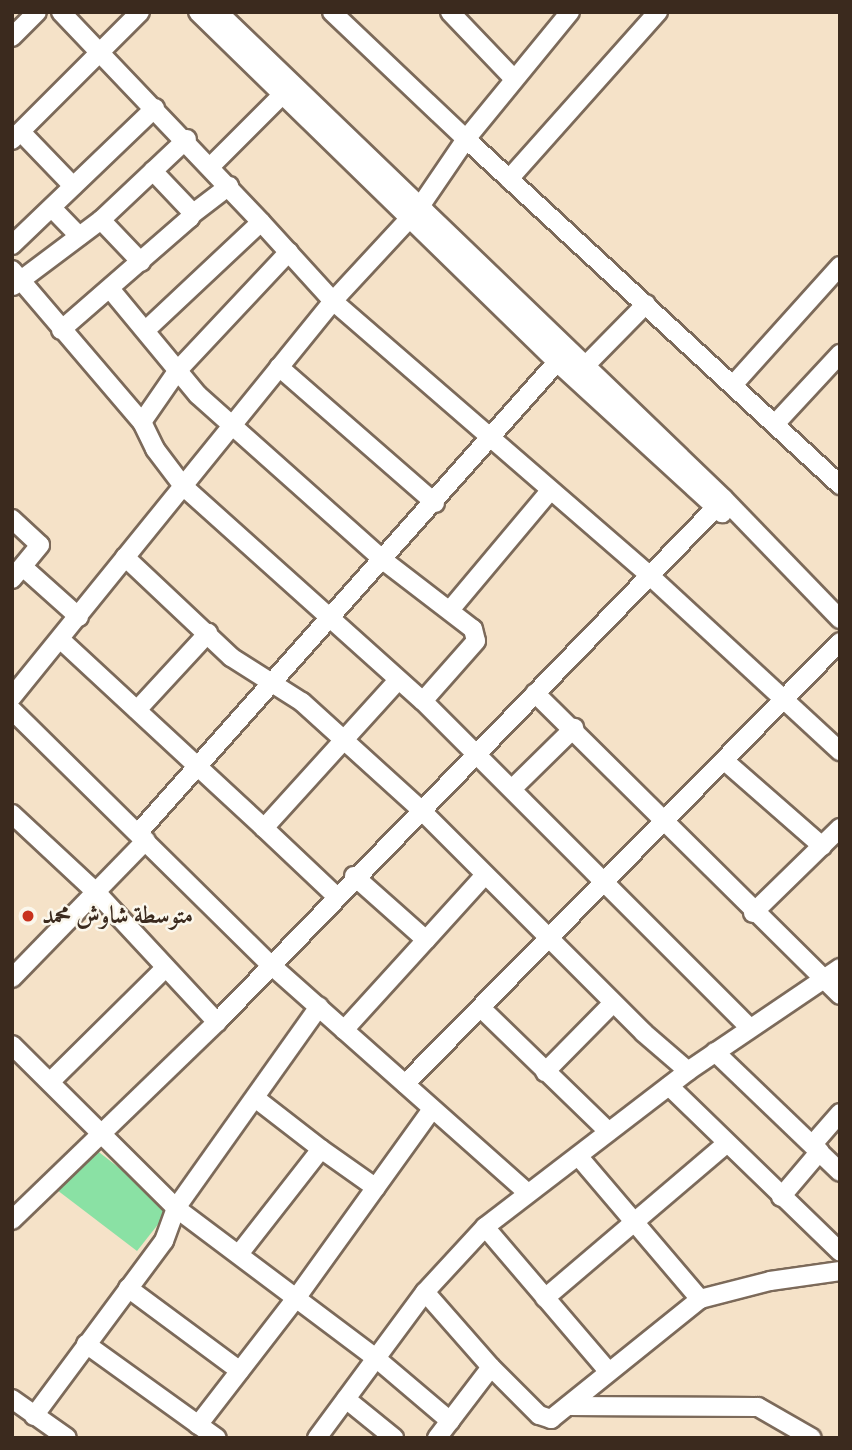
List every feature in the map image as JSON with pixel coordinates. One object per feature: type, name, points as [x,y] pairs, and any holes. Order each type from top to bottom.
[{"type":"street","points":[[12,37],[37,12]]},
{"type":"street","points":[[61,12],[212,165],[333,301],[649,575],[784,703],[840,751]]},
{"type":"street","points":[[73,186],[16,136],[102,53],[140,12]]},
{"type":"street","points":[[198,12],[282,95],[585,366],[719,503]]},
{"type":"street","points":[[218,12],[557,362],[719,503],[840,619]]},
{"type":"street","points":[[450,12],[513,78]]},
{"type":"street","points":[[12,697],[279,366],[333,301],[413,214],[513,78],[570,12]]},
{"type":"street","points":[[509,179],[658,12]]},
{"type":"street","points":[[335,13],[466,139],[840,485]]},
{"type":"street","points":[[212,165],[282,95]]},
{"type":"street","points":[[12,245],[155,108]]},
{"type":"street","points":[[187,139],[101,220],[15,279],[142,422],[155,449],[183,486],[423,701],[513,788],[750,1028]]},
{"type":"street","points":[[153,171],[191,215]]},
{"type":"street","points":[[61,330],[111,290],[191,215],[229,186]]},
{"type":"street","points":[[52,208],[79,236]]},
{"type":"street","points":[[101,220],[141,262]]},
{"type":"street","points":[[146,330],[261,222]]},
{"type":"street","points":[[142,422],[178,370],[289,252]]},
{"type":"street","points":[[733,385],[837,274]]},
{"type":"street","points":[[111,290],[178,370],[232,425],[383,560],[473,629],[476,640],[423,701]]},
{"type":"street","points":[[585,366],[646,304]]},
{"type":"street","points":[[775,424],[840,354]]},
{"type":"street","points":[[12,978],[96,892],[197,767],[435,503],[557,362]]},
{"type":"street","points":[[279,366],[435,503]]},
{"type":"street","points":[[450,610],[550,491]]},
{"type":"street","points":[[13,1218],[217,1022],[354,876],[719,503]]},
{"type":"street","points":[[12,519],[40,545],[17,573],[79,617]]},
{"type":"street","points":[[125,557],[208,632],[231,657],[273,680],[421,810],[613,1003],[688,1071]]},
{"type":"street","points":[[137,710],[208,632]]},
{"type":"street","points":[[61,639],[336,896]]},
{"type":"street","points":[[405,1084],[604,881],[726,762],[840,642]]},
{"type":"street","points":[[264,828],[398,680]]},
{"type":"street","points":[[535,693],[574,728],[753,913],[840,995]]},
{"type":"street","points":[[12,710],[143,836],[271,965],[528,1193]]},
{"type":"street","points":[[513,788],[574,728]]},
{"type":"street","points":[[726,762],[821,846]]},
{"type":"street","points":[[12,814],[96,892],[164,970],[217,1022]]},
{"type":"street","points":[[753,913],[840,828]]},
{"type":"street","points":[[344,1030],[485,875]]},
{"type":"street","points":[[354,876],[426,940]]},
{"type":"street","points":[[317,1438],[425,1292],[485,1227],[688,1071],[840,968]]},
{"type":"street","points":[[50,1082],[164,970]]},
{"type":"street","points":[[545,1072],[613,1003]]},
{"type":"street","points":[[34,1416],[164,1241],[176,1208],[319,1007]]},
{"type":"street","points":[[481,1008],[608,1131]]},
{"type":"street","points":[[12,1045],[99,1135],[176,1208],[377,1359],[450,1421]]},
{"type":"street","points":[[715,1052],[840,1172]]},
{"type":"street","points":[[669,1086],[781,1197],[838,1245]]},
{"type":"street","points":[[255,1098],[376,1188]]},
{"type":"street","points":[[198,1425],[297,1297],[432,1109]]},
{"type":"street","points":[[781,1197],[840,1113]]},
{"type":"street","points":[[545,1298],[726,1144]]},
{"type":"street","points":[[239,1254],[321,1149]]},
{"type":"street","points":[[579,1157],[700,1299]]},
{"type":"street","points":[[485,1227],[607,1370]]},
{"type":"street","points":[[425,1292],[491,1367],[539,1415],[551,1419],[607,1370],[700,1299],[770,1281],[840,1271]]},
{"type":"street","points":[[128,1288],[240,1371]]},
{"type":"street","points":[[86,1344],[217,1438]]},
{"type":"street","points":[[437,1438],[491,1367]]},
{"type":"street","points":[[346,1399],[394,1438]]},
{"type":"street","points":[[15,1406],[67,1438]]},
{"type":"street","points":[[568,1406],[758,1407],[812,1438]]},
{"type":"green space","points":[[91,1146],[171,1208],[137,1251],[57,1190]]},
{"type":"place","name":"متوسطة شاوش محمد","points":[[28,916]]}]
